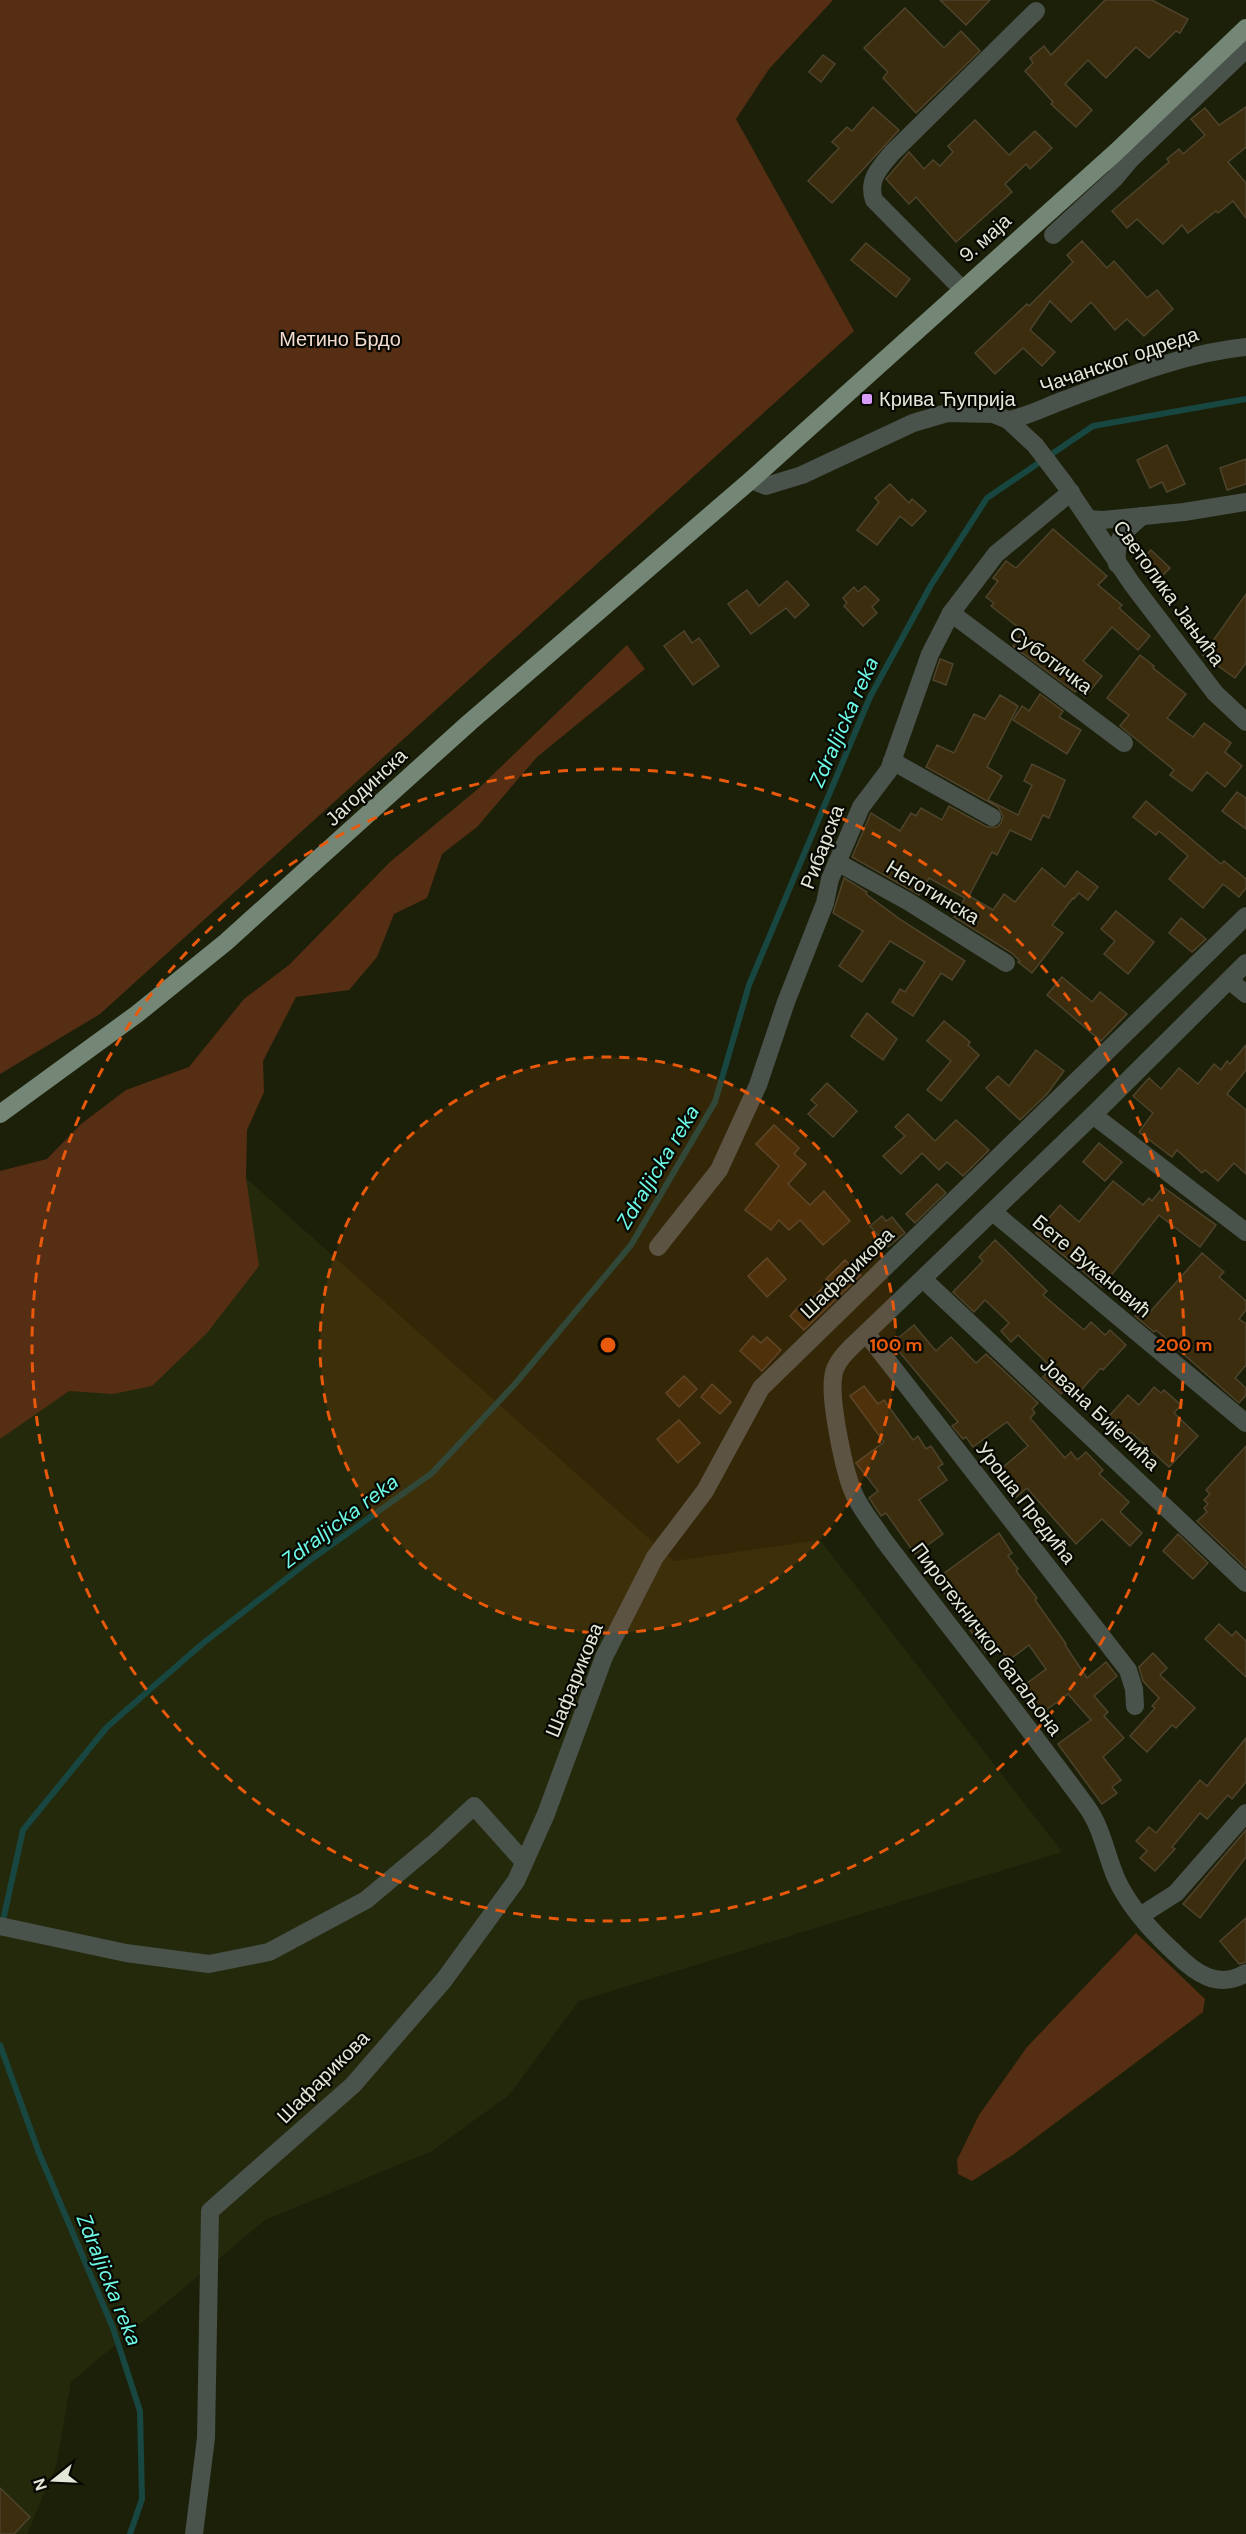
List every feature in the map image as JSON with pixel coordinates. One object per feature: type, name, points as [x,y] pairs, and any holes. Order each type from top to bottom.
[{"type":"main road","name":"9. маја","points":[[751,480],[962,288],[1105,162],[1193,81],[1246,28]]},
{"type":"main road","name":"Јагодинска","points":[[0,1114],[137,1014],[226,942],[470,722],[751,480]]},
{"type":"street","points":[[962,288],[874,200],[871,184],[881,166],[892,153],[1036,11]]},
{"type":"street","points":[[1053,235],[1115,178],[1130,160],[1246,49]]},
{"type":"street","points":[[1105,162],[1130,160]]},
{"type":"street","name":"Чачанског одреда","points":[[1008,420],[1029,416],[1063,400],[1194,356],[1246,347]]},
{"type":"street","points":[[751,480],[766,486],[802,475],[913,423],[947,413],[993,414],[1008,420]]},
{"type":"street","name":"Светолика Јањића","points":[[1008,420],[1035,445],[1068,488],[1118,564],[1215,693],[1246,722]]},
{"type":"street","name":"Рибарска","points":[[658,1247],[718,1170],[753,1096],[786,1002],[825,903],[830,879],[861,807],[889,770],[930,654],[951,613],[996,554],[1068,488]]},
{"type":"street","points":[[1089,519],[1103,520],[1184,512],[1246,502]]},
{"type":"street","points":[[1118,564],[1116,549],[1120,537],[1143,515]]},
{"type":"street","name":"Суботичка","points":[[951,613],[1124,743]]},
{"type":"street","points":[[892,761],[992,817]]},
{"type":"street","name":"Неготинска","points":[[837,862],[909,902],[1006,963]]},
{"type":"street","name":"Шафарикова","points":[[194,2534],[206,2438],[210,2211],[353,2085],[444,1980],[516,1881],[569,1754],[604,1657],[654,1557],[705,1491],[761,1388],[1246,916]]},
{"type":"street","points":[[866,1333],[1093,1115],[1246,963]]},
{"type":"street","points":[[1228,980],[1246,994]]},
{"type":"street","points":[[1093,1115],[1246,1233]]},
{"type":"street","name":"Бете Вукановић","points":[[993,1212],[1246,1423]]},
{"type":"street","name":"Јована Бијелића","points":[[923,1279],[1246,1583]]},
{"type":"street","name":"Пиротехничког батаљона","points":[[866,1333],[846,1353],[832,1376],[837,1424],[846,1470],[855,1496],[883,1539],[1088,1809],[1098,1827],[1116,1878],[1140,1916],[1174,1953],[1199,1974],[1220,1981],[1236,1979],[1246,1973]]},
{"type":"street","name":"Уроша Предића","points":[[866,1333],[1128,1670],[1134,1689],[1135,1706]]},
{"type":"street","points":[[7,1927],[126,1953],[209,1964],[269,1952],[366,1900],[474,1806],[524,1862]]},
{"type":"street","points":[[1140,1916],[1176,1893],[1246,1813]]},
{"type":"shaded area","points":[[246,1178],[674,1561],[820,1540],[1062,1852],[579,2001],[509,2095],[432,2151],[265,2220],[71,2382],[56,2466],[27,2534],[0,2534],[0,1387]]},
{"type":"green space","name":"Метино Брдо","points":[[0,0],[833,0],[769,69],[736,119],[854,331],[100,1014],[0,1074]]},
{"type":"green space","points":[[627,645],[645,669],[537,757],[477,827],[442,854],[427,898],[394,914],[377,957],[349,990],[296,997],[263,1061],[264,1092],[247,1130],[246,1178],[259,1266],[207,1333],[152,1386],[113,1394],[69,1391],[0,1439],[0,1171],[47,1159],[81,1124],[126,1090],[189,1067],[244,999],[289,965],[390,862],[479,788]]},
{"type":"green space","points":[[1136,1933],[1205,1999],[1203,2012],[1014,2154],[972,2181],[958,2174],[957,2160],[979,2115],[1027,2047]]},
{"type":"building","points":[[940,0],[990,0],[966,25]]},
{"type":"building","points":[[1105,0],[1152,0],[1188,19],[1180,33],[1176,31],[1149,58],[1136,47],[1106,78],[1088,60],[1065,84],[1092,110],[1076,127],[1051,104],[1053,102],[1025,71],[1033,63],[1030,58],[1044,46],[1051,55]]},
{"type":"building","points":[[905,8],[944,48],[961,31],[980,51],[916,113],[883,78],[888,72],[864,48]]},
{"type":"building","points":[[823,55],[835,64],[821,82],[809,72]]},
{"type":"building","points":[[873,107],[899,130],[832,203],[808,181],[839,148],[832,142],[847,127],[852,131]]},
{"type":"building","points":[[1246,107],[1246,147],[1228,162],[1246,183],[1246,218],[1233,201],[1188,233],[1182,225],[1163,244],[1137,219],[1127,228],[1112,211],[1169,162],[1167,159],[1179,149],[1183,154],[1205,135],[1191,119],[1205,108],[1219,125]]},
{"type":"building","points":[[975,120],[1009,155],[1035,131],[1052,148],[1030,169],[1026,164],[1005,184],[1012,192],[956,242],[916,197],[909,204],[886,179],[909,152],[924,169],[933,160],[940,166],[953,152],[948,146]]},
{"type":"building","points":[[1082,241],[1107,268],[1114,261],[1147,298],[1157,290],[1173,309],[1144,336],[1127,319],[1115,330],[1091,302],[1071,322],[1050,301],[1030,330],[1055,352],[1042,366],[1023,348],[995,374],[975,353],[1027,304],[1029,306],[1073,262],[1067,255]]},
{"type":"building","points":[[866,243],[910,279],[896,297],[851,260]]},
{"type":"building","points":[[1167,445],[1185,484],[1167,492],[1162,482],[1150,488],[1137,460]]},
{"type":"building","points":[[1246,459],[1246,484],[1227,490],[1220,468]]},
{"type":"building","points":[[890,484],[909,503],[912,499],[926,511],[912,526],[900,516],[877,545],[857,530],[879,502],[875,498]]},
{"type":"building","points":[[1053,529],[1107,576],[1098,585],[1122,605],[1119,608],[1150,636],[1138,650],[1112,627],[1083,661],[1102,676],[1085,697],[1013,646],[1023,631],[991,606],[994,603],[986,597],[998,581],[993,578],[1006,561],[1016,568]]},
{"type":"building","points":[[1151,550],[1170,568],[1157,581],[1138,563]]},
{"type":"building","points":[[787,581],[809,605],[795,618],[786,608],[751,634],[728,604],[747,590],[759,606]]},
{"type":"building","points":[[865,586],[879,600],[872,607],[877,613],[863,626],[844,606],[847,603],[843,598],[854,587],[858,592]]},
{"type":"building","points":[[1246,594],[1246,663],[1235,678],[1203,655]]},
{"type":"building","points":[[684,631],[692,643],[699,638],[719,666],[693,685],[664,646]]},
{"type":"building","points":[[1140,655],[1186,694],[1167,718],[1193,737],[1204,723],[1231,743],[1225,752],[1242,766],[1225,787],[1207,772],[1192,791],[1170,775],[1174,770],[1120,726],[1129,715],[1107,698]]},
{"type":"building","points":[[940,659],[953,664],[946,685],[933,680]]},
{"type":"building","points":[[1040,694],[1063,711],[1059,717],[1081,730],[1067,754],[1013,720],[1022,706],[1029,711]]},
{"type":"building","points":[[1000,695],[1018,706],[987,767],[1002,776],[988,800],[1018,815],[1032,785],[1024,781],[1032,764],[1065,780],[1049,818],[1043,815],[1031,840],[1010,830],[997,855],[992,852],[969,896],[993,910],[1004,894],[1015,902],[1042,868],[1065,887],[1077,871],[1098,887],[1088,900],[1079,893],[1052,925],[1063,933],[1032,973],[1018,962],[1020,961],[1012,953],[954,917],[965,898],[929,878],[919,895],[852,857],[871,813],[900,831],[911,813],[916,816],[921,808],[942,820],[949,806],[987,827],[997,827],[1001,823],[1003,816],[998,807],[926,767],[937,745],[954,753],[974,714],[985,719]]},
{"type":"building","points":[[1237,792],[1246,798],[1246,829],[1222,811]]},
{"type":"building","points":[[1146,801],[1221,864],[1224,861],[1246,879],[1246,888],[1239,897],[1223,884],[1203,908],[1169,879],[1188,856],[1159,831],[1156,835],[1133,817]]},
{"type":"building","points":[[844,878],[867,892],[866,894],[901,920],[965,961],[952,980],[941,973],[913,1016],[892,1002],[900,989],[905,992],[925,962],[890,941],[862,982],[839,966],[863,931],[833,913]]},
{"type":"building","points":[[1116,911],[1154,942],[1128,974],[1104,954],[1115,941],[1101,929]]},
{"type":"building","points":[[1181,918],[1206,939],[1192,952],[1169,933]]},
{"type":"building","points":[[1062,977],[1092,1002],[1100,992],[1127,1014],[1101,1041],[1047,995]]},
{"type":"building","points":[[867,1013],[897,1039],[883,1060],[851,1036]]},
{"type":"building","points":[[944,1021],[970,1042],[968,1045],[979,1055],[941,1101],[927,1090],[951,1061],[927,1041]]},
{"type":"building","points":[[1246,1045],[1246,1070],[1227,1094],[1246,1110],[1246,1174],[1234,1163],[1218,1181],[1205,1170],[1202,1173],[1177,1150],[1172,1157],[1139,1132],[1153,1113],[1133,1096],[1149,1078],[1161,1089],[1179,1068],[1198,1084],[1214,1064],[1221,1070],[1227,1061],[1230,1064]]},
{"type":"building","points":[[1036,1050],[1064,1071],[1047,1094],[1020,1120],[986,1088],[998,1076],[1009,1086]]},
{"type":"building","points":[[827,1083],[857,1111],[833,1137],[808,1114],[817,1105],[811,1100]]},
{"type":"building","points":[[908,1114],[935,1141],[956,1120],[989,1150],[963,1176],[947,1162],[939,1170],[922,1153],[901,1174],[883,1156],[905,1136],[895,1127]]},
{"type":"building","points":[[774,1125],[799,1148],[794,1154],[806,1164],[788,1184],[810,1205],[824,1191],[850,1221],[823,1245],[800,1220],[789,1230],[779,1220],[771,1230],[745,1210],[779,1166],[756,1144]]},
{"type":"building","points":[[1099,1143],[1122,1162],[1105,1181],[1083,1162]]},
{"type":"building","points":[[1113,1181],[1143,1205],[1149,1198],[1152,1201],[1163,1187],[1216,1225],[1200,1247],[1159,1215],[1102,1287],[1036,1233],[1060,1205],[1079,1222]]},
{"type":"building","points":[[937,1184],[946,1193],[915,1223],[906,1214]]},
{"type":"building","points":[[882,1216],[886,1221],[892,1217],[905,1233],[888,1247],[870,1226]]},
{"type":"building","points":[[995,1240],[1047,1291],[1043,1295],[1084,1330],[1091,1322],[1105,1335],[1110,1330],[1126,1345],[1073,1399],[1064,1391],[1061,1394],[1043,1377],[1052,1368],[1018,1335],[1011,1342],[1001,1331],[1009,1323],[985,1300],[974,1312],[953,1292],[983,1261],[979,1257]]},
{"type":"building","points":[[1202,1253],[1224,1272],[1219,1277],[1246,1301],[1246,1310],[1239,1319],[1246,1324],[1246,1365],[1235,1378],[1246,1388],[1246,1395],[1239,1403],[1156,1330],[1154,1332],[1135,1316],[1144,1307],[1150,1312]]},
{"type":"building","points":[[767,1258],[786,1279],[767,1297],[748,1276]]},
{"type":"building","points":[[845,1260],[861,1275],[804,1330],[790,1316],[804,1301],[807,1304],[829,1281],[826,1279]]},
{"type":"building","points":[[914,1325],[936,1351],[951,1337],[976,1363],[986,1354],[1038,1403],[1032,1409],[1035,1413],[1030,1418],[1065,1458],[1071,1452],[1077,1460],[1086,1452],[1103,1470],[1099,1474],[1129,1502],[1120,1512],[1142,1533],[1130,1546],[1102,1519],[1076,1544],[1027,1488],[1015,1498],[995,1474],[1028,1446],[1007,1422],[973,1447],[966,1437],[963,1439],[952,1426],[958,1422],[892,1343]]},
{"type":"building","points":[[753,1336],[761,1343],[767,1337],[781,1350],[762,1371],[740,1351]]},
{"type":"building","points":[[684,1376],[697,1389],[679,1407],[666,1393]]},
{"type":"building","points":[[712,1384],[731,1402],[720,1414],[701,1397]]},
{"type":"building","points":[[864,1386],[878,1404],[884,1400],[913,1440],[918,1436],[926,1449],[931,1446],[943,1464],[938,1467],[947,1480],[919,1500],[943,1534],[915,1554],[886,1513],[881,1516],[869,1498],[878,1491],[856,1463],[884,1442],[850,1396]]},
{"type":"building","points":[[1154,1387],[1161,1393],[1164,1390],[1181,1405],[1174,1413],[1198,1436],[1169,1467],[1131,1432],[1122,1442],[1102,1424],[1128,1395],[1139,1405]]},
{"type":"building","points":[[679,1420],[700,1443],[678,1463],[657,1439]]},
{"type":"building","points":[[1246,1446],[1246,1568],[1197,1521],[1207,1512],[1204,1508],[1208,1504],[1204,1500],[1210,1494],[1206,1490]]},
{"type":"building","points":[[999,1533],[1012,1553],[1008,1556],[1018,1569],[1016,1571],[1037,1598],[1035,1600],[1087,1678],[1106,1662],[1117,1676],[1094,1696],[1108,1712],[1104,1716],[1124,1738],[1103,1757],[1121,1780],[1112,1787],[1117,1793],[1102,1804],[1058,1744],[1091,1720],[1068,1694],[1038,1716],[1018,1690],[1046,1669],[1029,1645],[1009,1660],[996,1643],[985,1652],[935,1580]]},
{"type":"building","points":[[1178,1534],[1208,1563],[1193,1579],[1163,1551]]},
{"type":"building","points":[[1219,1624],[1232,1636],[1236,1631],[1246,1641],[1246,1677],[1205,1639]]},
{"type":"building","points":[[1153,1653],[1167,1668],[1160,1675],[1195,1708],[1176,1728],[1172,1725],[1147,1752],[1130,1736],[1155,1708],[1152,1706],[1159,1698],[1143,1681],[1139,1667]]},
{"type":"building","points":[[1246,1738],[1246,1782],[1232,1799],[1228,1795],[1207,1819],[1200,1813],[1172,1847],[1175,1849],[1155,1871],[1140,1858],[1147,1851],[1136,1841],[1149,1827],[1156,1833],[1200,1780],[1207,1786]]},
{"type":"building","points":[[1246,1830],[1246,1857],[1200,1918],[1183,1904]]},
{"type":"building","points":[[1246,1918],[1246,1962],[1239,1964],[1220,1941]]},
{"type":"building","points":[[0,2488],[30,2517],[14,2534],[0,2534]]},
{"type":"waterway","name":"Zdraljicka reka","points":[[2,1925],[23,1830],[107,1727],[202,1644],[313,1558],[432,1473],[515,1384],[631,1245],[715,1102],[749,985],[870,697],[931,585],[987,498],[1093,426],[1246,399]]},
{"type":"waterway","name":"Zdraljicka reka","points":[[0,2045],[39,2153],[113,2328],[140,2411],[142,2499],[130,2534]]},
{"type":"place","name":"Крива Ћуприја","points":[[867,399]]}]
